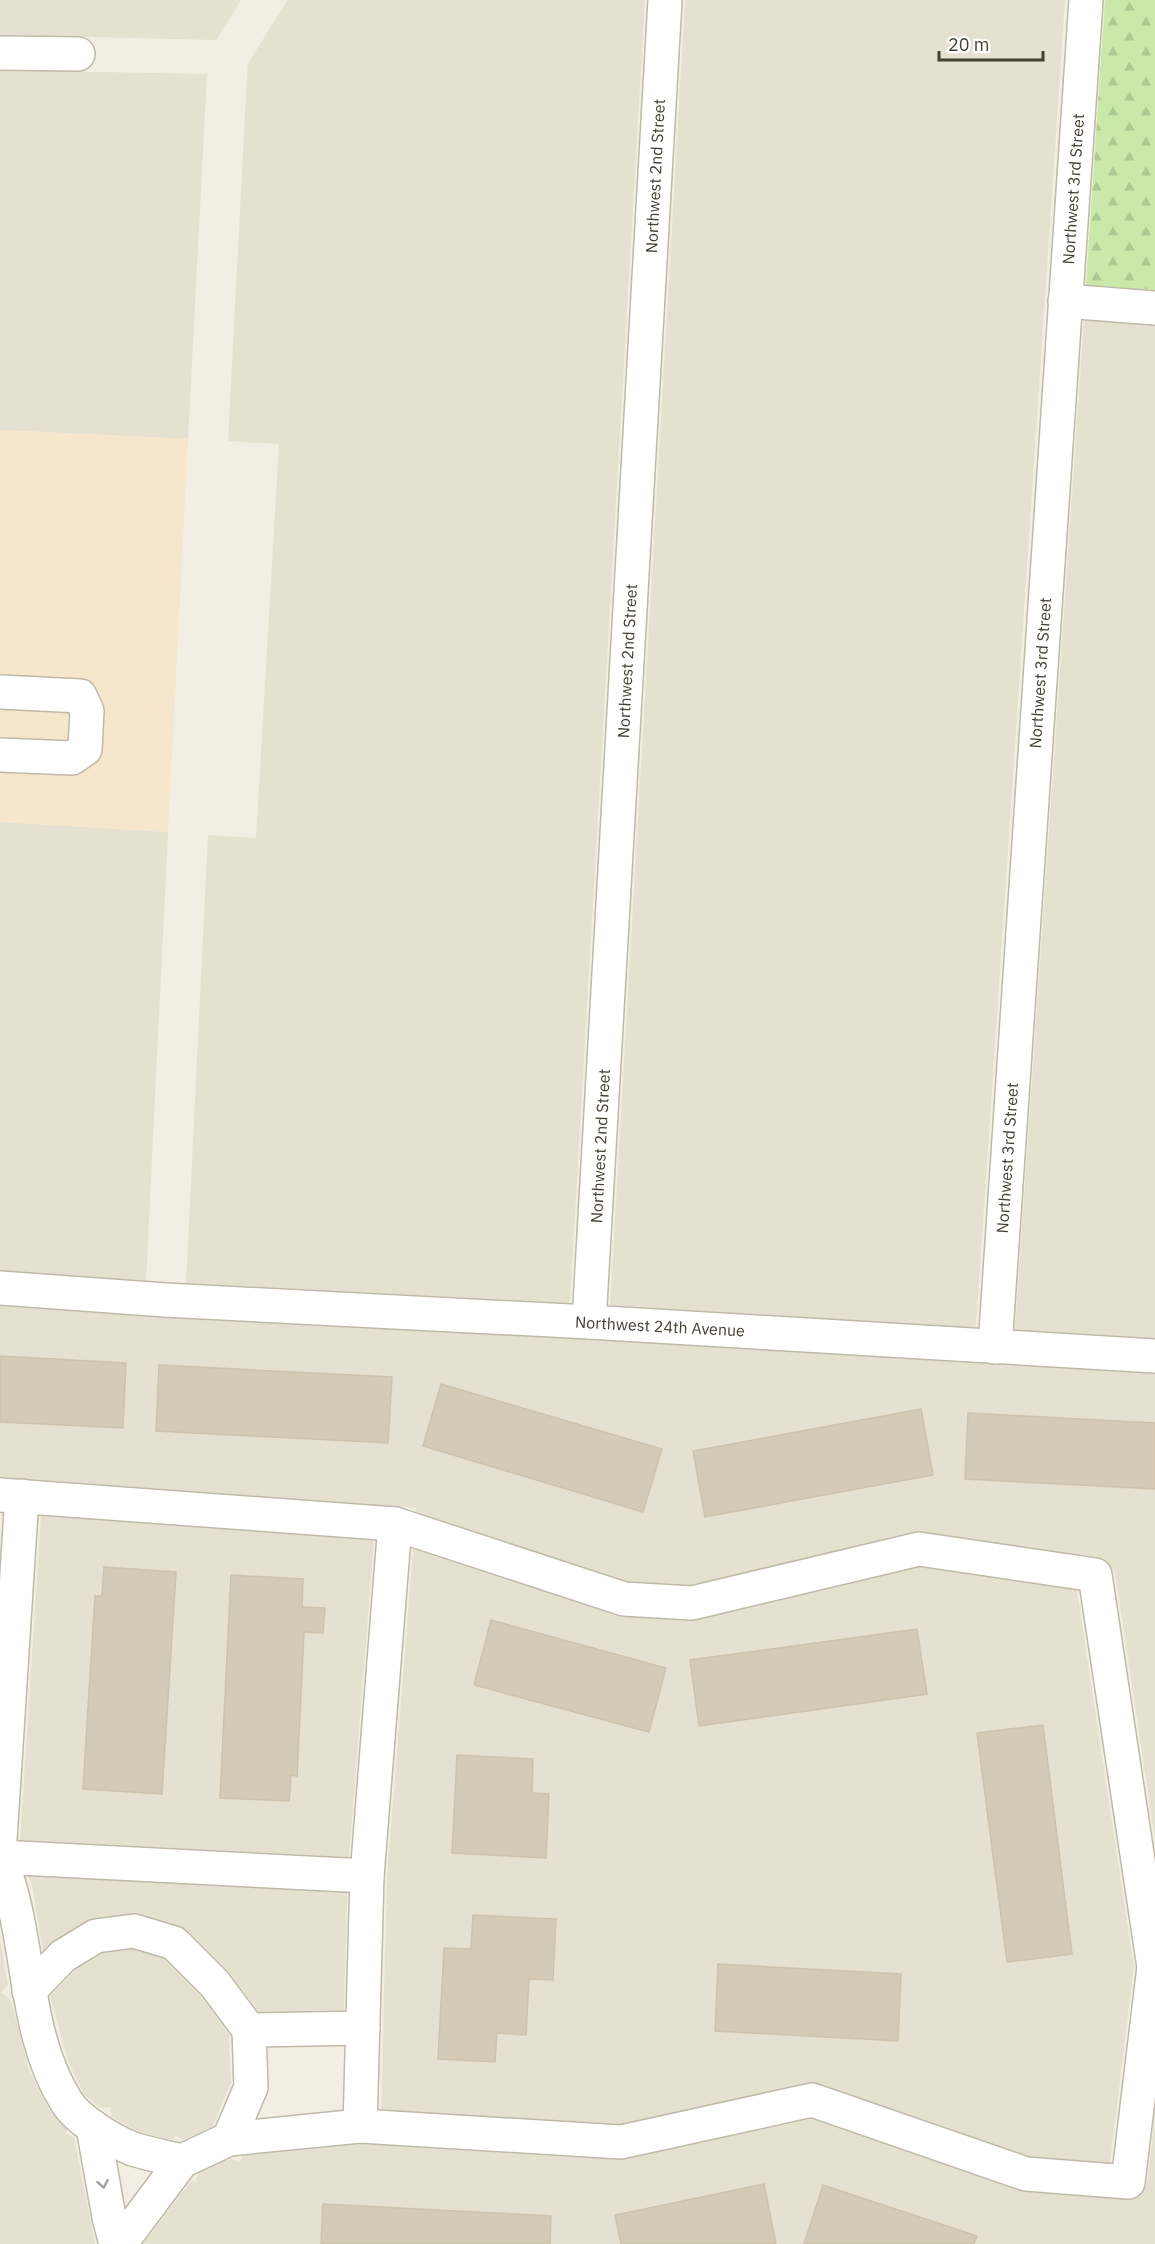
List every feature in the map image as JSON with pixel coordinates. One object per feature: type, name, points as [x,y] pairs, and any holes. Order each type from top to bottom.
[{"type":"street","name":"Northwest 2nd Street","points":[[589,1322],[665,0]]},
{"type":"street","name":"Northwest 3rd Street","points":[[994,1347],[1086,0]]},
{"type":"street","points":[[0,52],[78,54]]},
{"type":"street","points":[[1065,301],[1155,308]]},
{"type":"street","points":[[0,692],[80,696],[87,711],[86,749],[72,758],[0,754]]},
{"type":"street","name":"Northwest 24th Avenue","points":[[0,1288],[165,1300],[589,1322],[1155,1356]]},
{"type":"street","points":[[0,1839],[11,1495],[395,1524],[624,1599],[692,1603],[919,1549],[1095,1575],[1154,1967],[1128,2182],[1026,2174],[812,2100],[621,2142],[360,2126],[229,2139],[182,2161],[118,2244]]},
{"type":"street","points":[[360,2126],[367,1876],[395,1524]]},
{"type":"street","points":[[182,2161],[132,2148],[93,2127],[67,2103],[48,2066],[29,1990],[12,1887],[0,1858],[367,1876]]},
{"type":"street","points":[[29,1990],[63,1956],[96,1936],[134,1931],[174,1943],[215,1984],[249,2030],[251,2087],[229,2139]]},
{"type":"street","points":[[249,2030],[363,2028]]},
{"type":"street","points":[[93,2127],[109,2217],[118,2244]]},
{"type":"shaded area","points":[[0,0],[241,0],[216,40],[0,35]]},
{"type":"shaded area","points":[[288,0],[645,0],[570,1303],[186,1283],[208,835],[256,838],[279,444],[228,441],[248,63]]},
{"type":"shaded area","points":[[685,0],[1065,0],[976,1328],[610,1305]]},
{"type":"shaded area","points":[[0,70],[207,74],[188,439],[0,430]]},
{"type":"shaded area","points":[[1084,320],[1155,325],[1155,1338],[1015,1330]]},
{"type":"shaded area","points":[[0,430],[188,439],[168,832],[0,822]]},
{"type":"shaded area","points":[[0,822],[168,832],[146,1281],[0,1271]]},
{"type":"shaded area","points":[[0,1306],[183,1319],[589,1339],[1155,1373],[1155,1840],[1115,1572],[1098,1557],[913,1532],[689,1586],[628,1582],[416,1513],[416,1508],[0,1477]]},
{"type":"shaded area","points":[[41,1515],[374,1540],[349,1857],[20,1840]]},
{"type":"shaded area","points":[[413,1549],[617,1615],[691,1621],[920,1567],[1077,1590],[1134,1967],[1110,2163],[1030,2157],[819,2084],[807,2083],[619,2125],[381,2110],[387,1877]]},
{"type":"shaded area","points":[[28,1876],[347,1892],[344,2010],[259,2012],[230,1973],[189,1932],[140,1914],[92,1919],[52,1942],[43,1951],[32,1885]]},
{"type":"shaded area","points":[[0,1938],[8,1985],[1,1992],[11,2000],[29,2070],[49,2110],[68,2129],[66,2133],[74,2137],[95,2244],[0,2244]]},
{"type":"shaded area","points":[[132,1949],[163,1958],[200,1995],[229,2035],[231,2083],[212,2127],[183,2140],[176,2136],[173,2140],[140,2132],[112,2117],[110,2107],[100,2108],[84,2094],[68,2061],[50,1996],[77,1969],[104,1953]]},
{"type":"shaded area","points":[[811,2119],[1025,2192],[1126,2199],[1147,2184],[1155,2120],[1155,2244],[143,2244],[191,2181],[196,2182],[199,2172],[230,2159],[240,2161],[243,2155],[361,2144],[620,2160]]},
{"type":"green space","points":[[1105,0],[1155,0],[1155,290],[1086,285]]},
{"type":"building","points":[[0,1356],[126,1363],[123,1428],[0,1422]]},
{"type":"building","points":[[159,1365],[392,1377],[388,1443],[156,1431]]},
{"type":"building","points":[[441,1384],[662,1449],[643,1512],[423,1446]]},
{"type":"building","points":[[921,1409],[933,1475],[705,1517],[693,1451]]},
{"type":"building","points":[[968,1413],[1155,1423],[1155,1489],[965,1479]]},
{"type":"building","points":[[104,1567],[176,1572],[162,1794],[83,1789],[95,1596],[102,1596]]},
{"type":"building","points":[[231,1575],[303,1579],[302,1607],[325,1608],[323,1633],[304,1632],[297,1776],[291,1775],[289,1801],[220,1798]]},
{"type":"building","points":[[491,1620],[666,1668],[649,1732],[474,1685]]},
{"type":"building","points":[[917,1629],[927,1694],[699,1726],[690,1660]]},
{"type":"building","points":[[1043,1725],[1072,1954],[1007,1962],[977,1733]]},
{"type":"building","points":[[457,1755],[533,1759],[532,1793],[549,1794],[546,1858],[452,1853]]},
{"type":"building","points":[[473,1915],[556,1919],[553,1980],[529,1979],[526,2035],[497,2033],[495,2062],[438,2059],[444,1948],[471,1949]]},
{"type":"building","points":[[718,1964],[901,1974],[898,2041],[715,2031]]},
{"type":"building","points":[[764,2184],[776,2244],[621,2244],[615,2215]]},
{"type":"building","points":[[823,2185],[977,2236],[974,2244],[804,2244]]},
{"type":"building","points":[[323,2204],[551,2216],[550,2244],[321,2244]]}]
